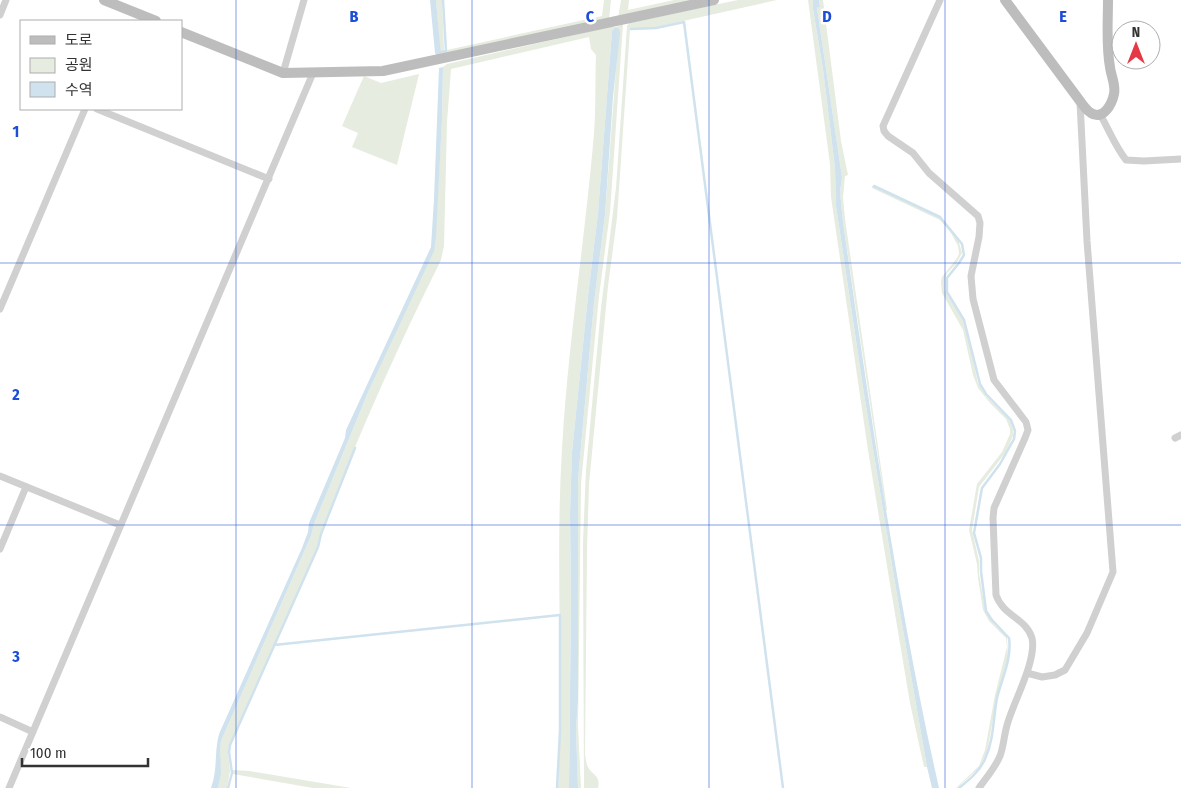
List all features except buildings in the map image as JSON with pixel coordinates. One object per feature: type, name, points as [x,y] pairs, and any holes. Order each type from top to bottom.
[{"type":"street","points":[[0,15],[6,0]]},
{"type":"street","points":[[104,0],[154,20]]},
{"type":"street","points":[[283,73],[304,0]]},
{"type":"street","points":[[182,32],[283,73],[382,72],[714,0]]},
{"type":"street","points":[[940,0],[883,126],[884,131],[888,136],[913,153],[928,173],[978,216],[980,223],[970,276],[973,299],[994,380],[1026,422],[1028,430],[998,498],[993,518],[996,595],[999,604],[1006,612],[1021,622],[1028,630],[1032,639],[1032,647],[1027,673],[1008,723],[1001,755],[979,788]]},
{"type":"street","points":[[1005,0],[1080,101],[1094,115],[1106,111],[1110,105],[1115,87],[1110,67],[1108,0]]},
{"type":"street","points":[[9,788],[313,73]]},
{"type":"street","points":[[1027,673],[1042,677],[1055,675],[1065,670],[1087,633],[1113,572],[1087,241],[1080,101]]},
{"type":"street","points":[[0,309],[85,110]]},
{"type":"street","points":[[99,110],[269,179]]},
{"type":"street","points":[[1100,114],[1110,131],[1116,148],[1126,160],[1181,159]]},
{"type":"street","points":[[0,476],[120,525]]},
{"type":"street","points":[[0,549],[26,486]]},
{"type":"street","points":[[0,524],[9,527]]},
{"type":"street","points":[[0,717],[33,732]]},
{"type":"green space","points":[[436,0],[442,0],[444,50],[440,51]]},
{"type":"green space","points":[[604,0],[611,0],[609,19],[441,56],[440,53],[602,16]]},
{"type":"green space","points":[[621,0],[629,0],[628,10],[674,0],[704,0],[618,18]]},
{"type":"green space","points":[[738,0],[777,0],[656,27],[630,29],[617,218],[608,286],[589,484],[585,754],[588,767],[597,778],[598,788],[584,788],[583,542],[586,470],[601,308],[616,188],[627,26],[629,23]]},
{"type":"green space","points":[[808,0],[813,0],[823,69],[835,168],[836,206],[864,394],[927,767],[924,767],[910,703],[868,450],[831,197],[830,164]]},
{"type":"green space","points":[[819,0],[823,0],[841,141],[848,175],[845,176],[843,197],[845,219],[886,510],[843,222],[840,192],[842,177],[817,8],[820,7]]},
{"type":"green space","points":[[623,24],[610,212],[599,296],[581,484],[578,726],[581,788],[578,788],[576,728],[578,702],[578,480],[594,303],[605,215],[619,29],[612,31],[598,213],[572,452],[569,788],[558,788],[560,746],[560,491],[568,370],[594,134],[596,55],[591,49],[589,37],[451,69],[447,122],[444,246],[441,260],[362,430],[320,534],[317,547],[229,745],[230,771],[227,788],[218,788],[221,741],[311,536],[314,524],[369,390],[435,244],[443,67],[447,64]]},
{"type":"green space","points":[[419,74],[397,165],[352,147],[358,133],[342,126],[364,76],[381,83]]},
{"type":"green space","points":[[872,186],[941,218],[958,239],[962,253],[956,264],[947,273],[945,291],[963,320],[978,383],[986,396],[1010,420],[1013,430],[1013,436],[1006,452],[979,487],[972,530],[979,561],[985,610],[994,624],[1007,636],[1008,658],[997,697],[987,752],[979,768],[957,788],[979,766],[985,750],[995,695],[1007,647],[1006,638],[989,621],[983,610],[977,564],[969,530],[977,484],[1002,452],[1010,434],[1010,429],[1006,419],[978,388],[973,375],[963,330],[942,293],[942,277],[959,254],[958,246],[951,233],[940,220],[872,188]]},
{"type":"green space","points":[[233,770],[351,788],[313,788],[233,774]]},
{"type":"water","points":[[430,0],[436,0],[441,56],[438,57],[435,53]]},
{"type":"water","points":[[813,0],[819,0],[820,7],[817,8],[842,177],[840,192],[843,222],[885,506],[910,647],[939,788],[932,788],[927,767],[864,394],[836,206],[835,168]]},
{"type":"water","points":[[616,27],[620,33],[613,97],[605,215],[594,303],[578,480],[578,702],[576,728],[578,788],[569,788],[572,452],[598,213],[612,31]]},
{"type":"water","points":[[443,67],[442,120],[434,251],[369,390],[314,524],[311,536],[221,741],[221,773],[218,788],[211,788],[215,774],[219,734],[302,548],[309,523],[345,438],[346,430],[431,247],[439,68]]},
{"type":"waterway","points":[[440,52],[446,51],[443,0]]},
{"type":"waterway","points":[[631,29],[656,28],[684,22],[783,788]]},
{"type":"waterway","points":[[874,186],[940,217],[962,244],[964,255],[947,278],[947,292],[964,320],[980,384],[986,394],[1011,420],[1015,431],[1014,439],[1000,464],[982,488],[974,533],[981,558],[986,611],[1009,638],[1009,653],[997,698],[988,752],[977,771],[959,788]]},
{"type":"waterway","points":[[228,788],[232,773],[230,745],[318,547],[321,534],[355,448]]},
{"type":"waterway","points":[[274,645],[560,615],[560,731],[557,788]]}]
